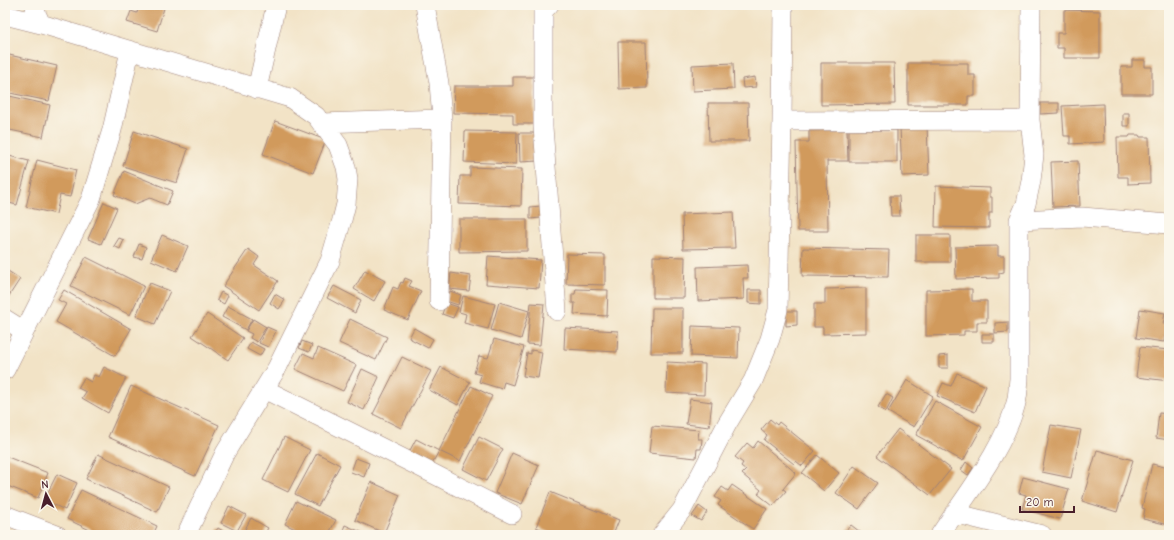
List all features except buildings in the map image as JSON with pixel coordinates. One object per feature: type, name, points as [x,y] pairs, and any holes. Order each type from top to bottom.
[{"type":"street","points":[[36,5],[35,11],[41,24]]},
{"type":"street","points":[[257,89],[276,5]]},
{"type":"street","points":[[425,5],[438,83],[442,118],[439,301]]},
{"type":"street","points":[[549,5],[543,11],[543,127],[557,311]]},
{"type":"street","points":[[662,535],[682,510],[727,424],[753,381],[770,339],[778,310],[783,5]]},
{"type":"street","points":[[940,535],[995,453],[1008,428],[1016,402],[1019,379],[1019,220],[1031,182],[1034,155],[1030,120],[1031,5]]},
{"type":"street","points":[[5,15],[41,24],[290,98],[316,116],[322,123],[338,145],[346,167],[348,179],[346,204],[330,261],[277,368],[225,453],[186,535]]},
{"type":"street","points":[[5,370],[92,199],[112,130],[130,51]]},
{"type":"street","points":[[322,123],[442,118]]},
{"type":"street","points":[[782,121],[1030,120]]},
{"type":"street","points":[[1019,220],[1082,217],[1169,224]]},
{"type":"street","points":[[5,319],[24,331]]},
{"type":"street","points":[[264,389],[512,514]]},
{"type":"street","points":[[954,513],[1042,535]]},
{"type":"street","points":[[5,515],[57,535]]}]
